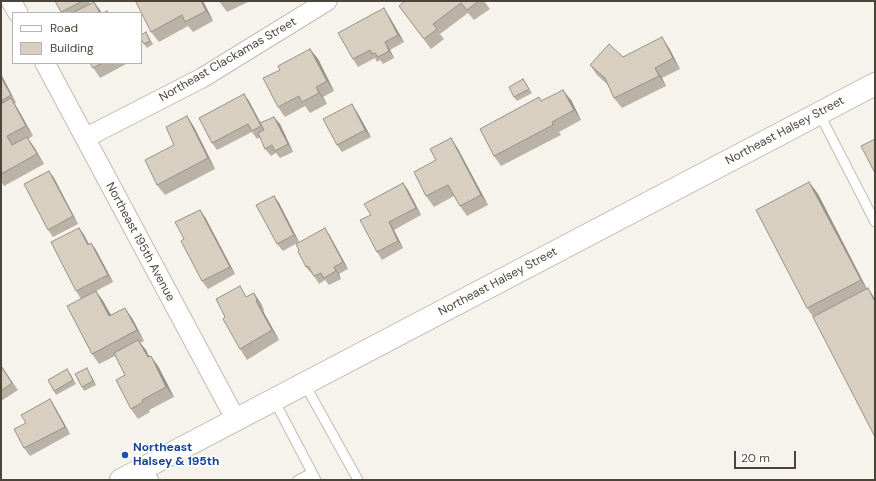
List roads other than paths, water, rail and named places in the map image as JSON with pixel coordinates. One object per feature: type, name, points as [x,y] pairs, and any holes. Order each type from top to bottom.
[{"type":"street","points":[[11,1],[17,12]]},
{"type":"street","name":"Northeast Clackamas Street","points":[[85,138],[202,78],[327,1]]},
{"type":"street","name":"Northeast 195th Avenue","points":[[46,64],[236,420]]},
{"type":"street","name":"Northeast Halsey Street","points":[[121,480],[150,473],[236,420],[875,84]]},
{"type":"lane","points":[[819,113],[875,222]]},
{"type":"lane","points":[[304,384],[358,480]]},
{"type":"lane","points":[[274,400],[314,476],[298,480]]},
{"type":"place","name":"Northeast Halsey & 195th","points":[[125,455]]}]
